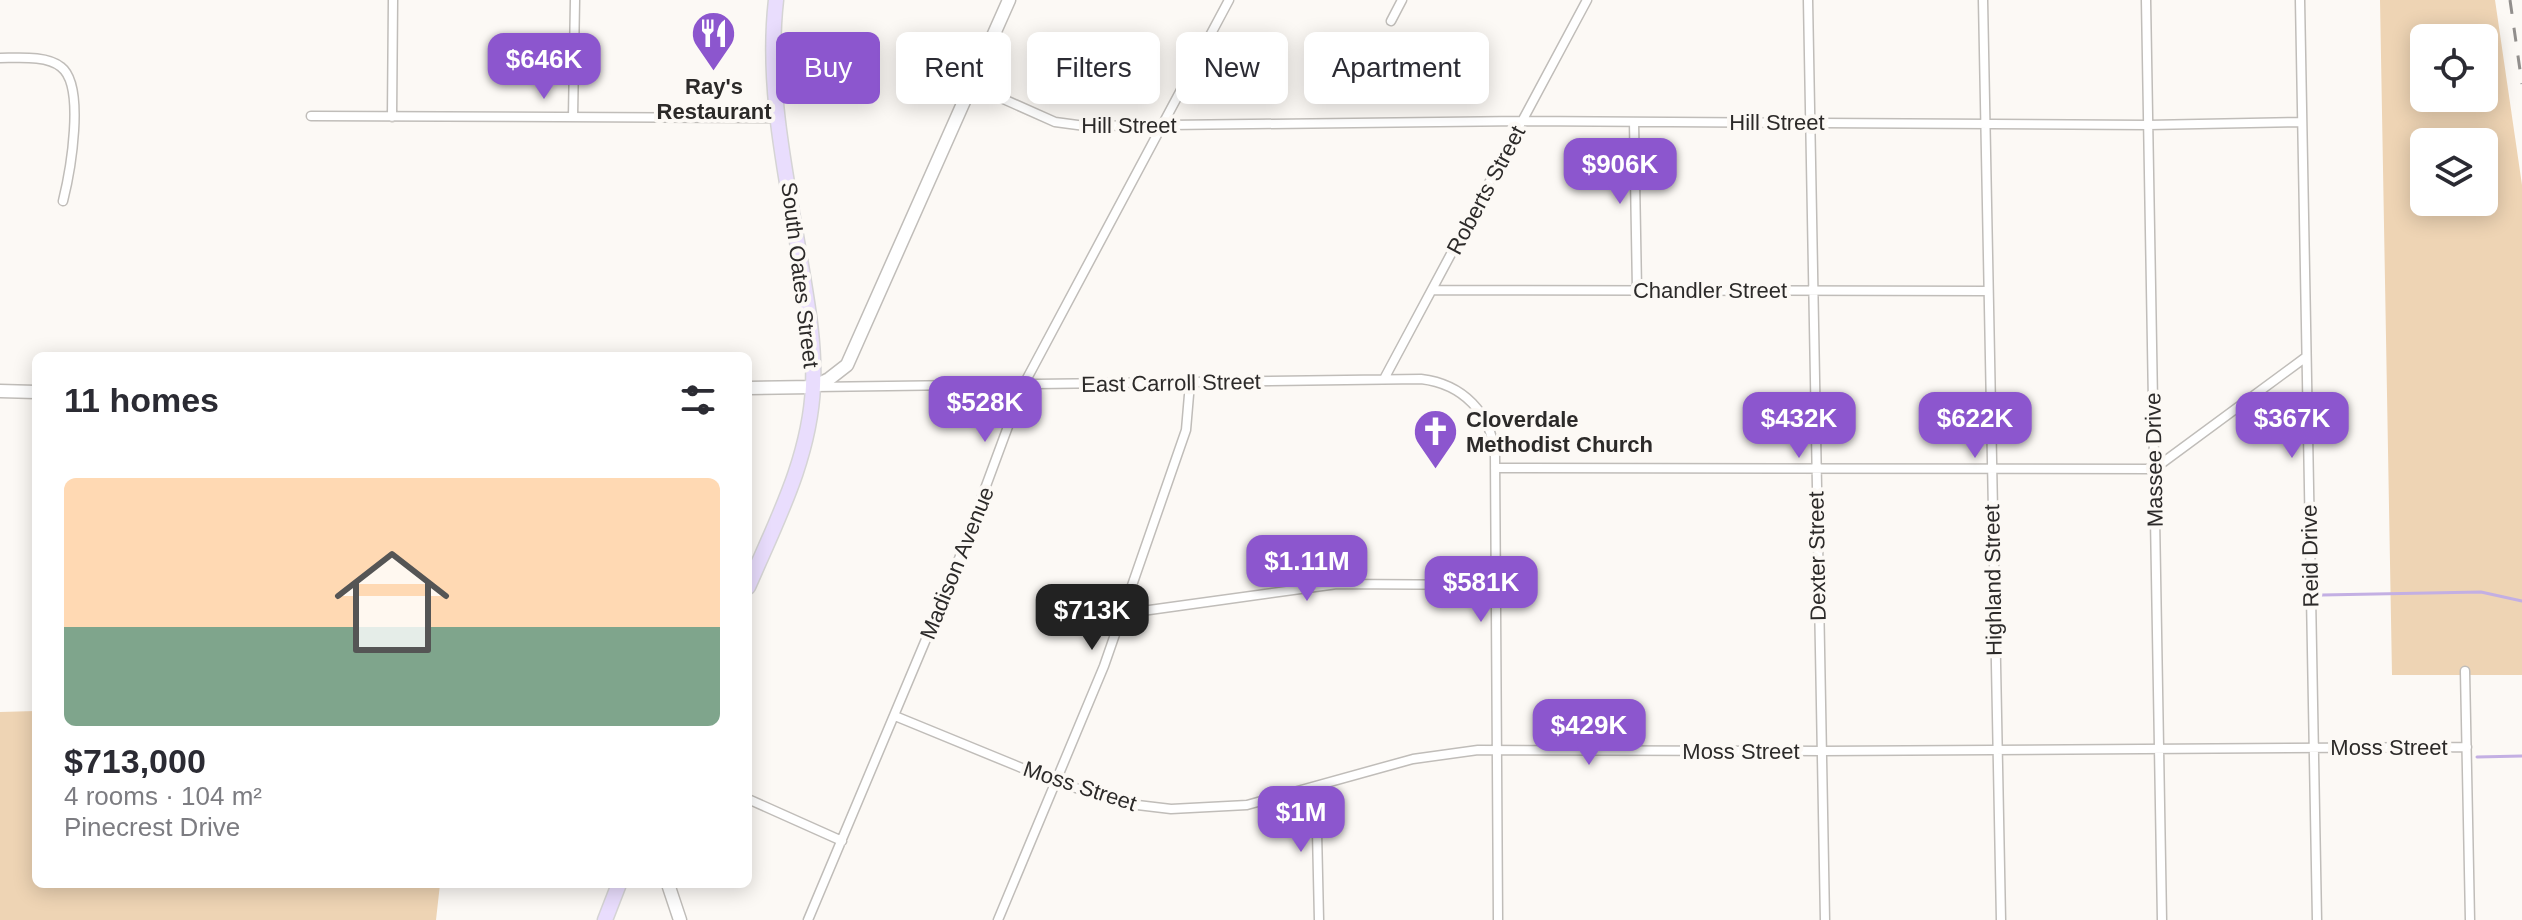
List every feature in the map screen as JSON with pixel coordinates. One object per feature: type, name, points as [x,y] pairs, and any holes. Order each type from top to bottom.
[{"type":"main road","name":"South Oates Street","points":[[752,578],[797,473],[813,387],[811,331],[777,118],[773,66],[776,1]]},
{"type":"main road","points":[[605,920],[618,888]]},
{"type":"street","points":[[392,117],[393,0]]},
{"type":"street","points":[[573,117],[575,0]]},
{"type":"street","points":[[995,32],[1009,0]]},
{"type":"street","name":"Madison Avenue","points":[[808,920],[977,516],[1023,386],[1229,0]]},
{"type":"street","points":[[1391,21],[1402,0]]},
{"type":"street","name":"Roberts Street","points":[[1384,379],[1587,0]]},
{"type":"street","name":"Dexter Street","points":[[1808,0],[1825,920]]},
{"type":"street","name":"Highland Street","points":[[1983,0],[2001,920]]},
{"type":"street","name":"Massee Drive","points":[[2146,0],[2162,920]]},
{"type":"street","name":"Reid Drive","points":[[2300,0],[2317,920]]},
{"type":"street","points":[[0,58],[35,59],[59,64],[68,73],[74,96],[71,167],[63,201]]},
{"type":"street","name":"Hill Street","points":[[1011,103],[1069,125],[1522,121],[2148,125],[2302,122]]},
{"type":"street","points":[[752,388],[813,387],[847,365],[964,104]]},
{"type":"street","points":[[311,116],[777,118]]},
{"type":"street","points":[[1634,122],[1637,290]]},
{"type":"street","name":"Chandler Street","points":[[1433,290],[1987,291]]},
{"type":"street","points":[[1495,468],[2154,469],[2306,357]]},
{"type":"street","name":"East Carroll Street","points":[[813,387],[1384,379],[1431,380],[1468,398],[1482,414],[1492,434],[1495,468],[1498,920]]},
{"type":"street","points":[[998,920],[1104,666],[1186,430],[1190,383]]},
{"type":"street","points":[[0,391],[32,392]]},
{"type":"street","points":[[1123,609],[1135,612],[1337,584],[1496,585]]},
{"type":"street","points":[[2465,671],[2470,920]]},
{"type":"street","name":"Moss Street","points":[[895,716],[1056,782],[1129,804],[1171,809],[1247,805],[1433,754],[1498,751],[2467,747]]},
{"type":"street","points":[[1316,787],[1319,920]]},
{"type":"street","points":[[752,801],[842,841]]},
{"type":"street","points":[[669,888],[680,920]]},
{"type":"shaded area","points":[[2380,0],[2495,0],[2522,185],[2522,675],[2392,675]]},
{"type":"shaded area","points":[[32,711],[32,888],[440,888],[436,920],[0,920],[0,712]]},
{"type":"waterway","points":[[2322,595],[2481,592],[2522,601]]},
{"type":"waterway","points":[[2477,757],[2522,756]]},
{"type":"railway","points":[[2510,0],[2522,84]]},
{"type":"place","name":"Ray's Restaurant","points":[[714,72]]},
{"type":"place","name":"Cloverdale Methodist Church","points":[[1435,471]]}]
